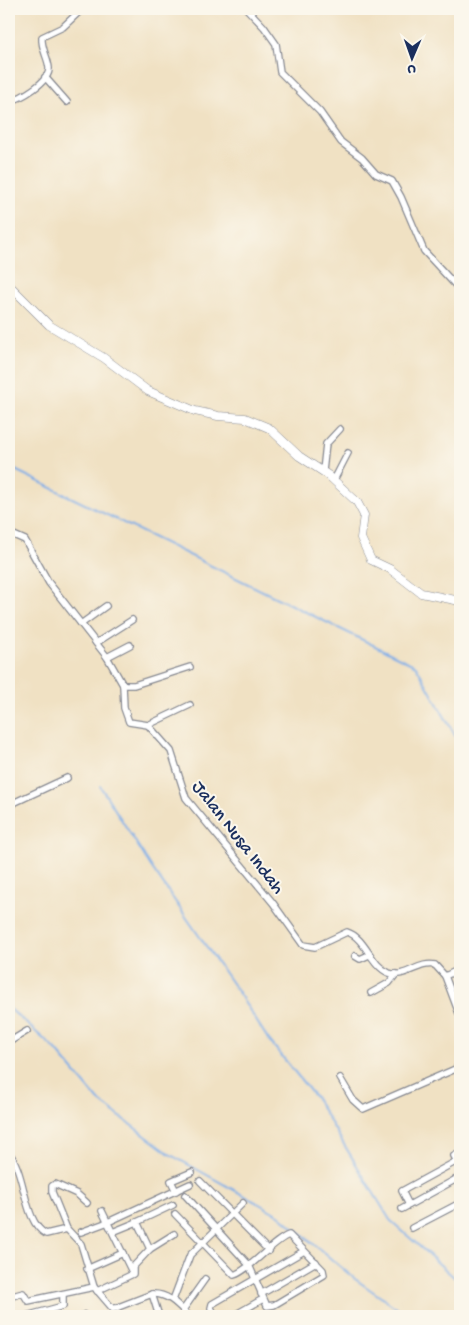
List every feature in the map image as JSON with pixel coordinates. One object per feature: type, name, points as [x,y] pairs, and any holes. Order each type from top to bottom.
[{"type":"street","points":[[9,102],[23,96],[45,77],[49,66],[42,47],[42,37],[63,27],[82,9]]},
{"type":"street","points":[[247,9],[264,27],[276,44],[278,68],[283,76],[320,112],[341,142],[362,158],[376,174],[392,181],[424,251],[460,290]]},
{"type":"street","points":[[45,77],[67,102]]},
{"type":"street","points":[[9,285],[49,326],[104,358],[148,391],[202,413],[245,418],[263,424],[282,438],[299,456],[334,480],[363,509],[364,519],[360,535],[366,553],[372,560],[390,569],[421,594],[460,601]]},
{"type":"street","points":[[323,471],[326,444],[340,429]]},
{"type":"street","points":[[334,480],[348,453]]},
{"type":"street","name":"Jalan Nusa Indah","points":[[9,532],[25,540],[49,583],[107,657],[124,685],[124,708],[129,722],[148,725],[174,757],[180,783],[186,798],[268,896],[299,941],[306,946],[315,947],[347,932],[356,937],[369,955],[384,970],[396,974]]},
{"type":"street","points":[[81,624],[106,606]]},
{"type":"street","points":[[96,642],[132,620]]},
{"type":"street","points":[[107,657],[130,645]]},
{"type":"street","points":[[124,685],[134,685],[190,667]]},
{"type":"street","points":[[148,725],[190,705]]},
{"type":"street","points":[[9,805],[66,778]]},
{"type":"street","points":[[355,956],[360,959],[369,955]]},
{"type":"street","points":[[371,993],[393,980],[396,974],[431,964],[439,968],[445,976],[460,1016]]},
{"type":"street","points":[[445,976],[460,969]]},
{"type":"street","points":[[9,1041],[27,1031]]},
{"type":"street","points":[[340,1078],[353,1100],[363,1109],[460,1067]]},
{"type":"street","points":[[409,1205],[402,1191],[459,1164],[454,1156],[460,1153]]},
{"type":"street","points":[[9,1154],[14,1159],[27,1202],[40,1229],[46,1234],[67,1229]]},
{"type":"street","points":[[176,1191],[170,1181],[192,1172]]},
{"type":"street","points":[[402,1209],[460,1178]]},
{"type":"street","points":[[200,1181],[269,1251]]},
{"type":"street","points":[[87,1203],[77,1194],[66,1188],[55,1184],[52,1186],[52,1192],[67,1229],[81,1244],[87,1269],[96,1289],[113,1309],[152,1294],[164,1295],[173,1300],[189,1316]]},
{"type":"street","points":[[81,1232],[108,1222],[190,1184]]},
{"type":"street","points":[[175,1214],[234,1275],[249,1266],[289,1235],[324,1272],[321,1277],[274,1305],[267,1306],[249,1266],[185,1195]]},
{"type":"street","points":[[412,1228],[460,1202]]},
{"type":"street","points":[[173,1300],[187,1260],[201,1243],[243,1203]]},
{"type":"street","points":[[115,1231],[173,1205]]},
{"type":"street","points":[[102,1210],[133,1274]]},
{"type":"street","points":[[138,1222],[150,1249]]},
{"type":"street","points":[[133,1274],[132,1267],[136,1262],[150,1249],[174,1234]]},
{"type":"street","points":[[214,1316],[210,1306],[254,1278],[304,1251]]},
{"type":"street","points":[[87,1269],[123,1252]]},
{"type":"street","points":[[233,1316],[316,1262]]},
{"type":"street","points":[[9,1296],[23,1294],[28,1301],[59,1294],[63,1296],[96,1289],[133,1274]]},
{"type":"street","points":[[183,1310],[205,1279]]},
{"type":"street","points":[[152,1294],[159,1316]]},
{"type":"street","points":[[26,1316],[63,1306],[63,1296]]},
{"type":"waterway","points":[[9,467],[416,666],[460,744]]},
{"type":"waterway","points":[[100,786],[152,868],[238,992],[268,1039],[315,1097],[390,1220],[456,1279],[460,1287]]},
{"type":"waterway","points":[[9,1008],[55,1049],[99,1101],[171,1155],[279,1215],[355,1279],[408,1316]]}]
